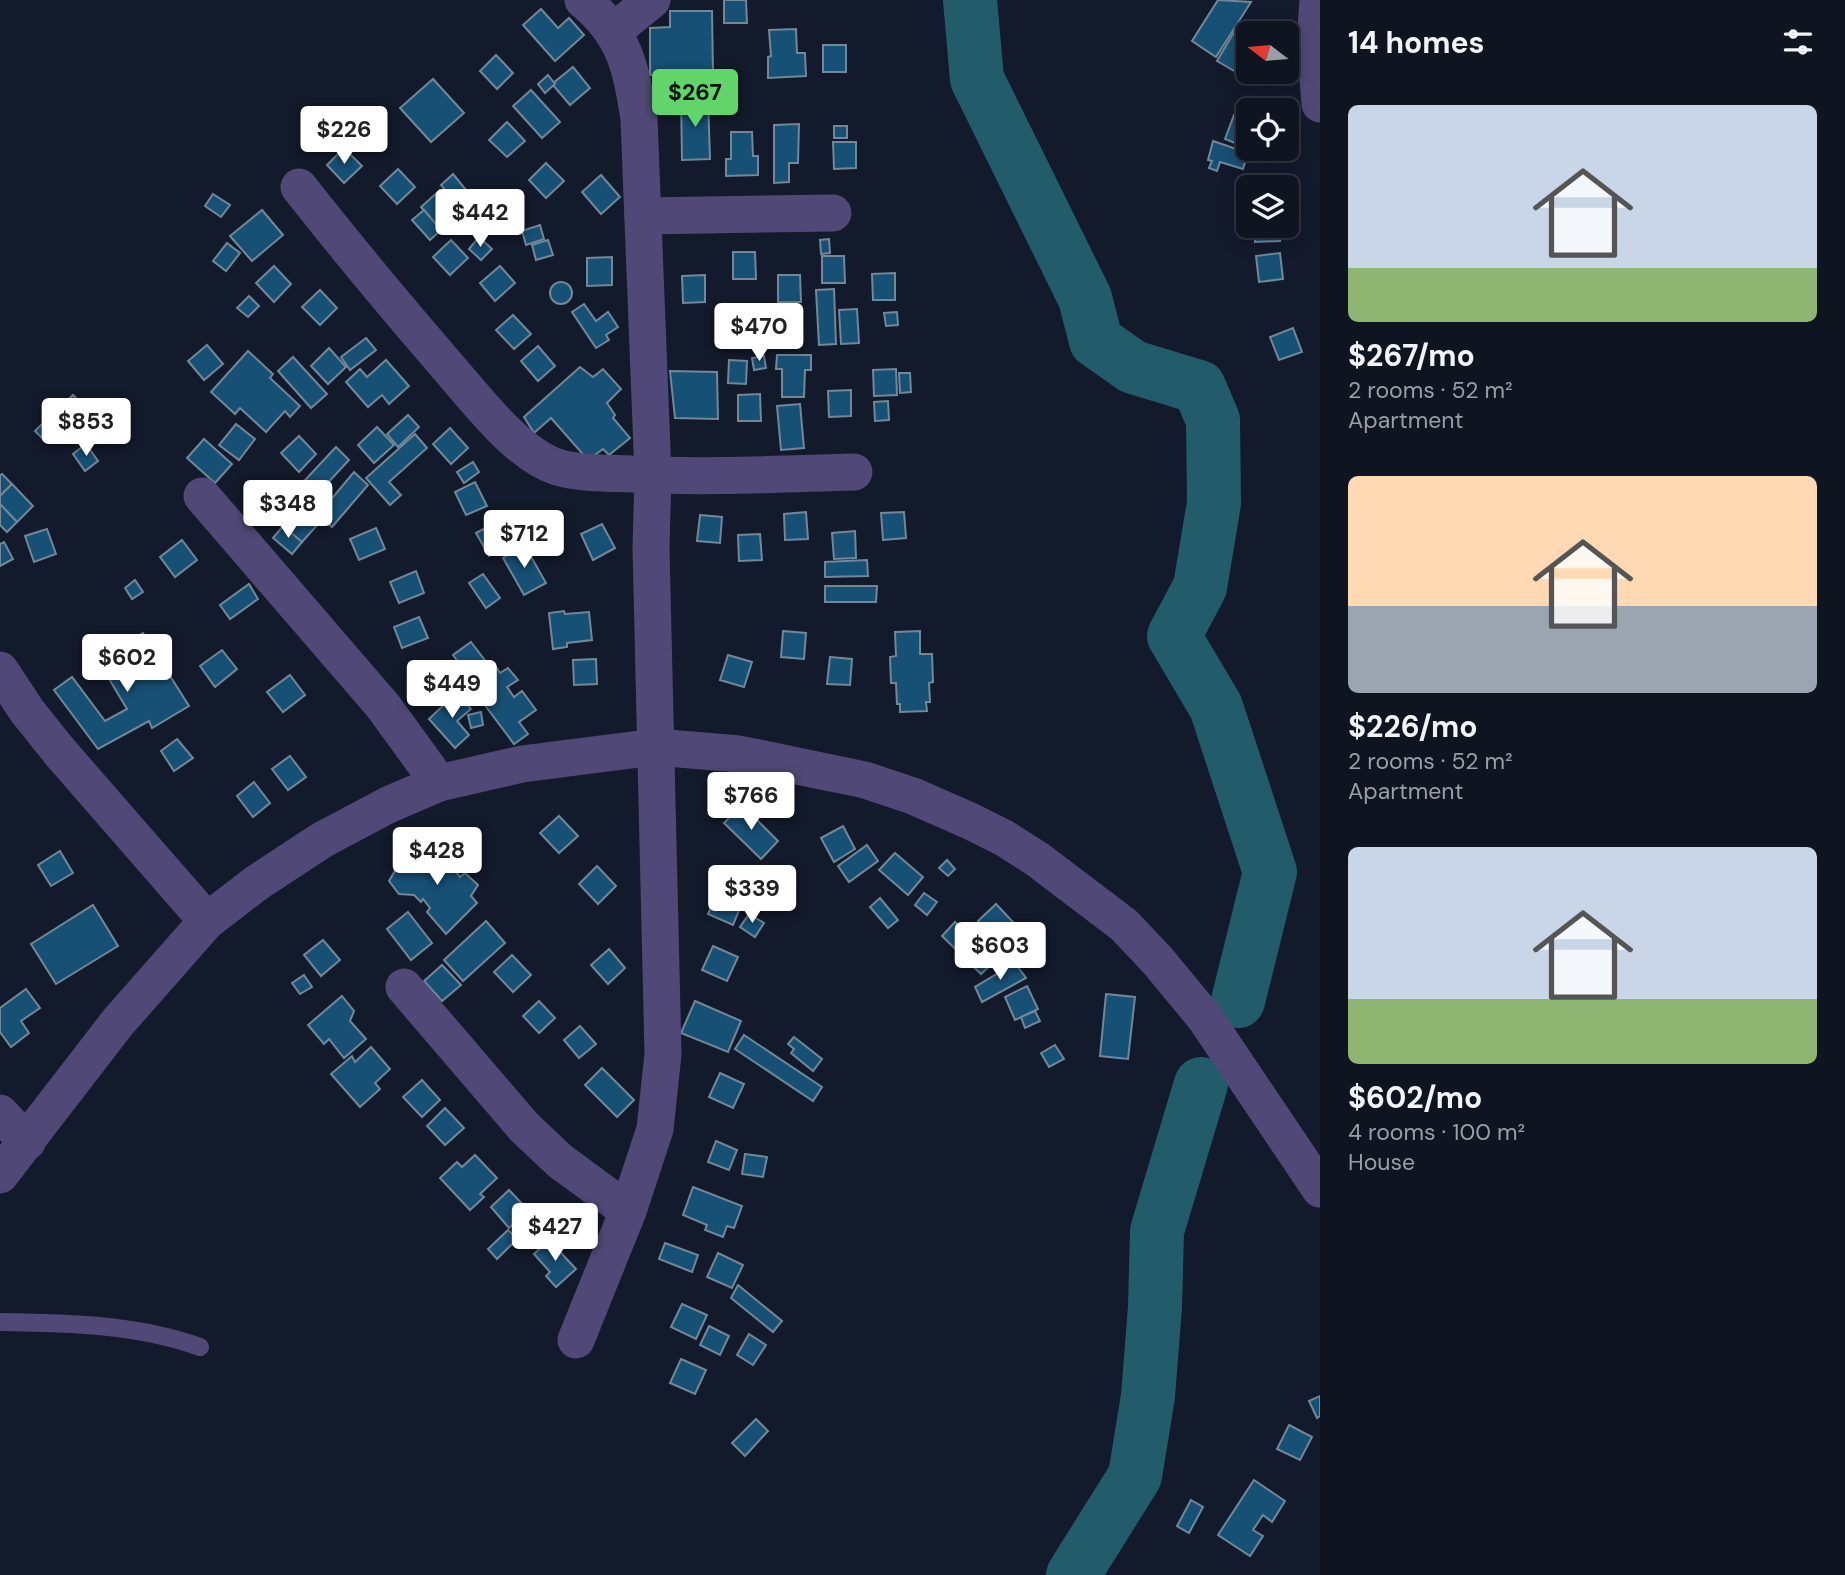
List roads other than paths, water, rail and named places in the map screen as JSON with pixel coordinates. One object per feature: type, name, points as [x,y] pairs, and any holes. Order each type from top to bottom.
[{"type":"street","points":[[576,1340],[628,1211],[655,1129],[663,1054],[651,548],[653,475],[639,119],[634,83],[614,31],[583,0]]},
{"type":"street","points":[[614,31],[652,0]]},
{"type":"street","points":[[1318,0],[1315,41],[1320,104]]},
{"type":"street","points":[[299,187],[485,410],[540,460],[557,467],[579,471],[653,475],[854,472]]},
{"type":"street","points":[[643,216],[833,213]]},
{"type":"street","points":[[202,496],[383,706],[439,783]]},
{"type":"street","points":[[0,670],[27,711],[59,751],[207,921]]},
{"type":"street","points":[[0,1175],[118,1022],[207,921],[258,882],[322,840],[388,805],[439,783],[522,764],[655,747],[739,754],[865,780],[913,796],[970,821],[1037,859],[1124,925],[1158,961],[1205,1018],[1320,1189]]},
{"type":"street","points":[[404,987],[524,1127],[560,1161],[628,1211]]},
{"type":"street","points":[[0,1113],[27,1142]]},
{"type":"lane","points":[[0,1322],[122,1328],[174,1338],[200,1347]]},
{"type":"waterway","points":[[970,0],[977,79],[1085,298],[1096,341],[1133,367],[1199,387],[1213,420],[1214,503],[1200,587],[1174,636],[1216,707],[1270,872],[1238,1001]]},
{"type":"waterway","points":[[1073,1575],[1135,1476],[1148,1396],[1155,1307],[1157,1231],[1201,1084]]}]
